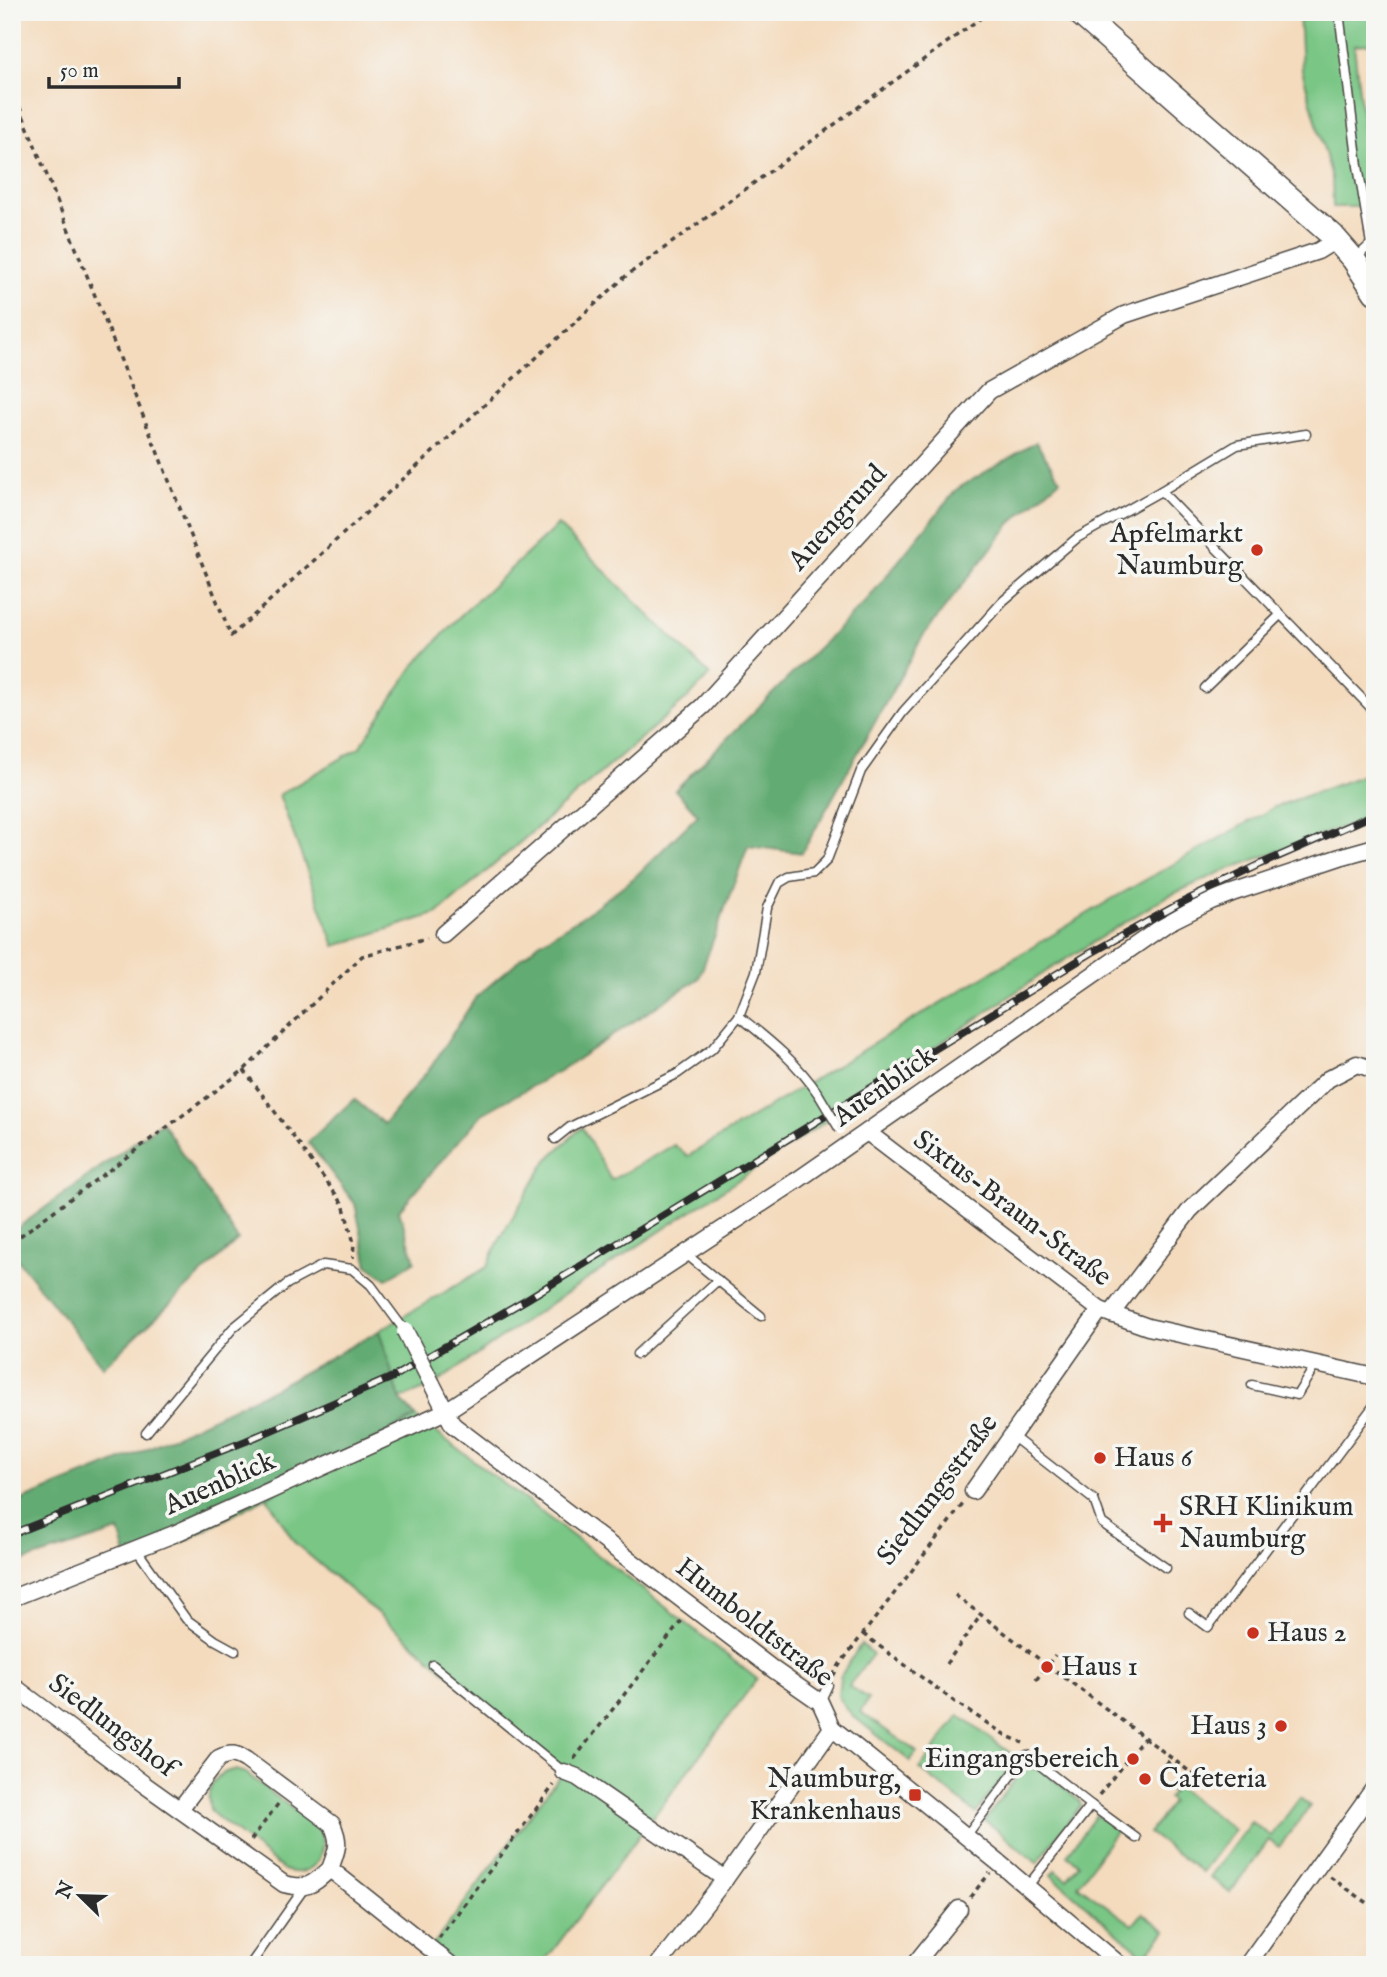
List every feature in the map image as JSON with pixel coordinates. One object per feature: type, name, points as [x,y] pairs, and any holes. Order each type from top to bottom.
[{"type":"main road","points":[[1078,12],[1336,240],[1354,260],[1375,292]]},
{"type":"street","name":"Auengrund","points":[[443,934],[703,706],[989,391],[1124,315],[1318,251],[1336,240]]},
{"type":"street","name":"Auenblick","points":[[12,1598],[174,1534],[446,1411],[686,1254],[844,1138],[867,1132],[1169,922],[1232,892],[1375,848]]},
{"type":"street","name":"Siedlungsstraße","points":[[973,1491],[1105,1312],[1190,1210],[1328,1079],[1357,1064],[1375,1070]]},
{"type":"street","name":"Sixtus-Braun-Straße","points":[[867,1132],[1105,1312],[1148,1327],[1375,1377]]},
{"type":"street","points":[[405,1331],[446,1411]]},
{"type":"street","name":"Humboldtstraße","points":[[446,1411],[453,1425],[774,1670],[820,1702],[832,1728],[1120,1965]]},
{"type":"street","name":"Siedlungshof","points":[[12,1685],[284,1884],[305,1887]]},
{"type":"street","points":[[658,1965],[725,1878],[832,1728]]},
{"type":"street","name":"Siedlungshof","points":[[180,1810],[219,1758],[235,1754],[332,1825],[338,1837],[330,1869]]},
{"type":"street","points":[[564,1772],[577,1777],[725,1878]]},
{"type":"street","points":[[1247,1965],[1375,1787]]},
{"type":"street","points":[[305,1887],[312,1885],[330,1869],[451,1965]]},
{"type":"street","points":[[914,1965],[959,1909]]},
{"type":"lane","points":[[1339,12],[1358,166],[1373,242],[1354,260]]},
{"type":"lane","points":[[555,1139],[570,1127],[677,1074],[712,1049],[739,1016],[756,972],[767,908],[779,883],[789,877],[814,873],[827,860],[861,771],[903,712],[1003,601],[1077,538],[1161,492],[1237,445],[1306,433]]},
{"type":"lane","points":[[1161,492],[1375,712]]},
{"type":"lane","points":[[1205,688],[1280,615]]},
{"type":"lane","points":[[739,1016],[778,1047],[806,1075],[844,1138]]},
{"type":"lane","points":[[686,1254],[761,1316]]},
{"type":"lane","points":[[146,1433],[233,1328],[287,1284],[323,1265],[352,1269],[371,1285],[405,1331]]},
{"type":"lane","points":[[637,1354],[718,1280]]},
{"type":"lane","points":[[1252,1385],[1297,1395],[1316,1364]]},
{"type":"lane","points":[[1189,1613],[1208,1627],[1375,1404]]},
{"type":"lane","points":[[1012,1436],[1094,1500],[1102,1523],[1166,1568]]},
{"type":"lane","points":[[136,1549],[186,1619],[235,1651]]},
{"type":"lane","points":[[433,1665],[564,1772]]},
{"type":"lane","points":[[820,1702],[828,1685]]},
{"type":"lane","points":[[966,1836],[1027,1755],[1136,1838]]},
{"type":"lane","points":[[1027,1887],[1091,1805]]},
{"type":"lane","points":[[250,1965],[305,1887]]},
{"type":"path","points":[[12,88],[231,636],[626,276],[989,12]]},
{"type":"path","points":[[12,1242],[244,1070],[362,956],[443,934]]},
{"type":"path","points":[[244,1070],[343,1204],[354,1243]]},
{"type":"path","name":"Siedlungsstraße","points":[[828,1685],[840,1664],[973,1491]]},
{"type":"path","points":[[955,1595],[1213,1790]]},
{"type":"path","points":[[431,1949],[692,1607]]},
{"type":"path","points":[[946,1664],[981,1615]]},
{"type":"path","points":[[863,1634],[1007,1737],[1023,1743]]},
{"type":"path","points":[[1036,1680],[1055,1655]]},
{"type":"path","points":[[1091,1805],[1144,1738]]},
{"type":"path","points":[[1164,1780],[1158,1775],[1171,1758]]},
{"type":"path","points":[[1167,1763],[1174,1768]]},
{"type":"path","points":[[1163,1769],[1169,1773]]},
{"type":"path","points":[[241,1853],[288,1791]]},
{"type":"path","points":[[959,1909],[999,1863]]},
{"type":"path","points":[[1317,1867],[1375,1908]]},
{"type":"green space","points":[[1299,12],[1375,12],[1375,43],[1354,45],[1372,207],[1333,207],[1332,178],[1302,70]]},
{"type":"green space","points":[[1036,442],[1060,480],[1011,523],[923,636],[802,853],[748,846],[699,978],[561,1070],[482,1114],[399,1210],[415,1261],[387,1279],[368,1266],[355,1204],[308,1142],[354,1099],[384,1124],[431,1067],[476,997],[539,943],[586,914],[636,876],[698,815],[675,790],[867,600],[957,489]]},
{"type":"green space","points":[[558,525],[710,675],[691,695],[438,913],[335,946],[279,795],[359,748],[412,668],[459,617]]},
{"type":"green space","points":[[1375,771],[1375,815],[1219,873],[1164,898],[1047,971],[432,1386],[400,1399],[379,1331],[487,1267],[500,1238],[547,1160],[582,1127],[611,1180],[674,1145],[688,1156],[1110,900],[1275,807]]},
{"type":"green space","points":[[162,1122],[238,1240],[103,1367],[12,1253],[12,1232]]},
{"type":"green space","points":[[379,1331],[400,1399],[416,1417],[185,1541],[127,1558],[119,1531],[12,1565],[12,1504],[136,1454],[275,1388]]},
{"type":"green space","points":[[416,1417],[757,1679],[542,1965],[418,1965],[563,1771],[295,1543],[267,1497]]},
{"type":"green space","points":[[861,1644],[873,1654],[849,1686],[869,1699],[860,1712],[917,1752],[910,1761],[853,1716],[838,1695],[840,1677]]},
{"type":"green space","points":[[959,1715],[1018,1759],[976,1813],[920,1769]]},
{"type":"green space","points":[[1024,1767],[1039,1768],[1079,1800],[1081,1805],[1037,1863],[985,1820]]},
{"type":"green space","points":[[235,1770],[246,1773],[320,1830],[320,1856],[310,1868],[294,1872],[284,1870],[211,1812],[209,1798],[212,1785],[221,1775]]},
{"type":"green space","points":[[1172,1783],[1234,1830],[1202,1872],[1149,1833],[1172,1802],[1168,1798],[1172,1792],[1167,1788]]},
{"type":"green space","points":[[1300,1798],[1310,1806],[1279,1847],[1269,1840],[1230,1893],[1210,1877],[1251,1822],[1271,1836]]},
{"type":"green space","points":[[1096,1815],[1117,1830],[1078,1885],[1133,1925],[1143,1913],[1166,1931],[1144,1956],[1051,1875],[1055,1870],[1067,1879],[1079,1864],[1067,1855]]},
{"type":"railway","points":[[12,1534],[246,1441],[393,1377],[527,1299],[1091,953],[1181,903],[1375,814]]},
{"type":"place","name":"Apfelmarkt Naumburg","points":[[1257,550]]},
{"type":"place","name":"Haus 6","points":[[1100,1458]]},
{"type":"place","name":"SRH Klinikum Naumburg","points":[[1163,1523]]},
{"type":"place","name":"Haus 2","points":[[1253,1633]]},
{"type":"place","name":"Haus 1","points":[[1047,1667]]},
{"type":"place","name":"Haus 3","points":[[1281,1726]]},
{"type":"place","name":"Eingangsbereich","points":[[1133,1759]]},
{"type":"place","name":"Cafeteria","points":[[1145,1779]]},
{"type":"place","name":"Naumburg, Krankenhaus","points":[[915,1795]]}]
